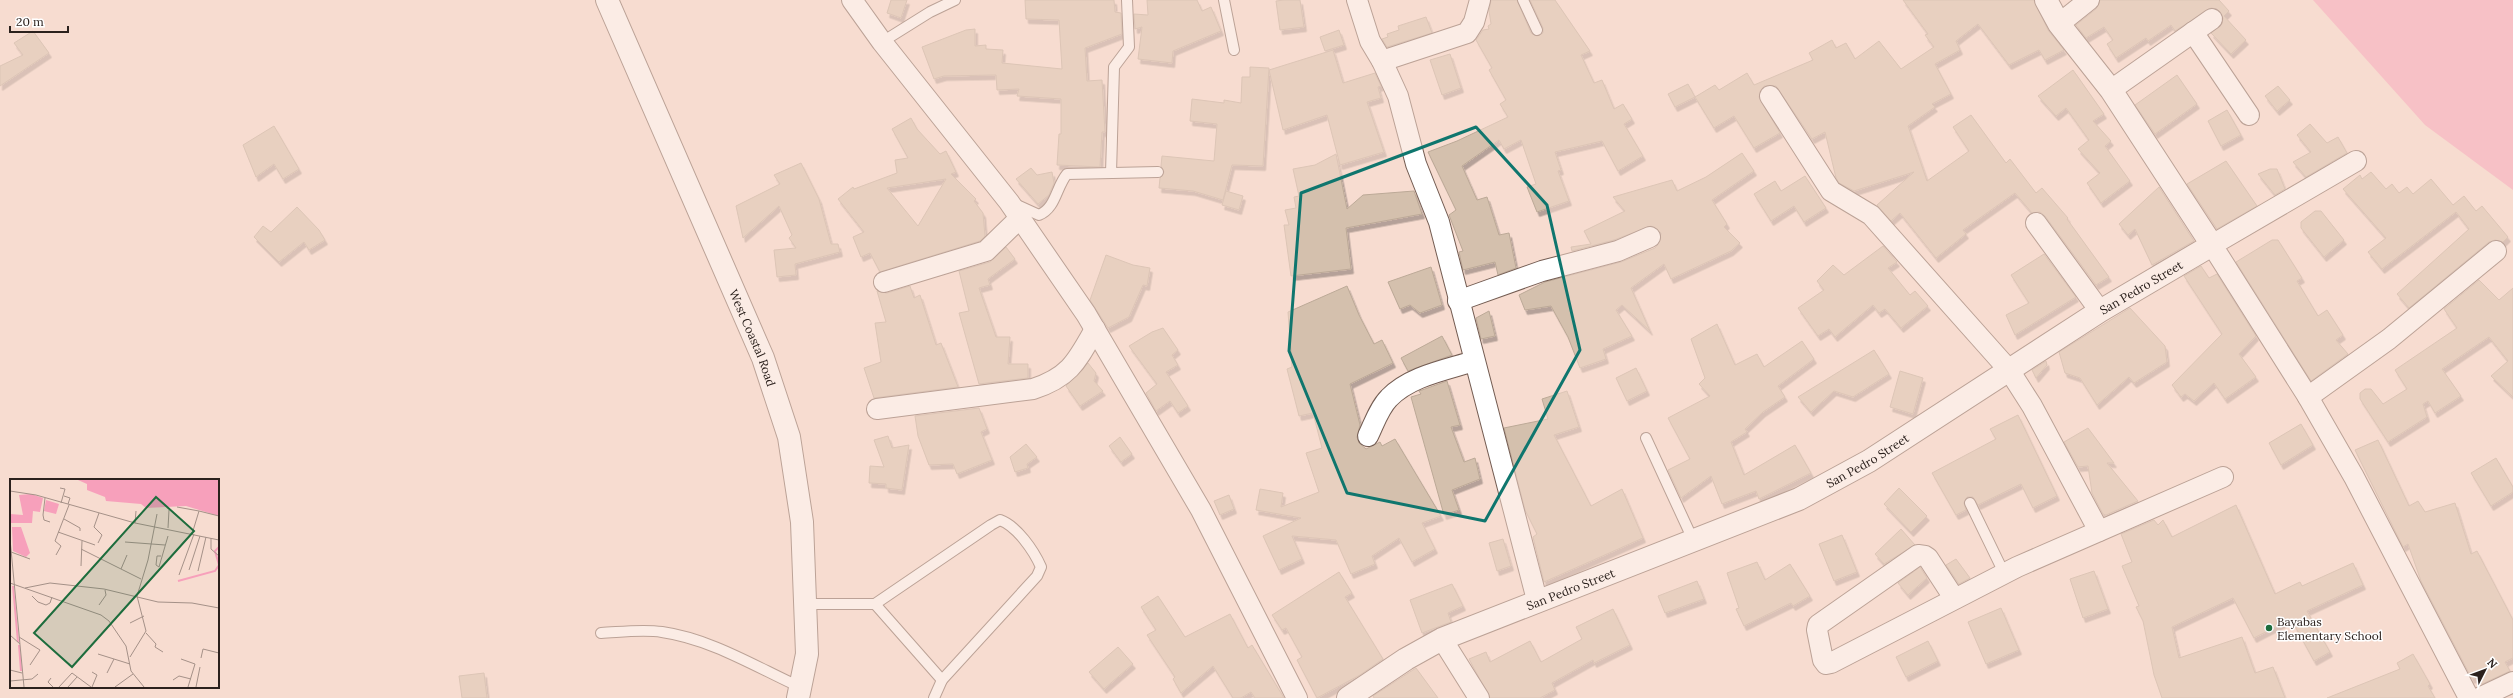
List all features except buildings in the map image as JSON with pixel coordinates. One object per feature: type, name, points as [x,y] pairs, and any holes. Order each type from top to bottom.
[{"type":"street","name":"West Coastal Road","points":[[607,0],[763,358],[789,437],[802,522],[807,654],[799,693]]},
{"type":"street","points":[[852,0],[882,42],[1015,210],[1095,329],[1201,510],[1297,698]]},
{"type":"street","points":[[1357,0],[1370,41],[1382,61],[1398,96],[1416,164],[1439,222],[1458,301],[1536,600]]},
{"type":"street","points":[[1382,61],[1464,35],[1471,28],[1480,0]]},
{"type":"street","points":[[2046,0],[2059,24],[2111,90],[2212,245],[2308,397],[2354,477],[2468,698]]},
{"type":"street","points":[[2059,24],[2089,0]]},
{"type":"street","points":[[2111,90],[2212,19]]},
{"type":"street","points":[[2193,32],[2249,115]]},
{"type":"street","points":[[1770,96],[1831,191],[1871,215],[2009,370],[2032,406],[2099,531]]},
{"type":"street","name":"San Pedro Street","points":[[1348,698],[1406,659],[1442,639],[1536,600],[1694,542],[1799,499],[1869,461],[2100,311],[2356,161]]},
{"type":"street","points":[[884,282],[986,251],[1015,210]]},
{"type":"street","points":[[2036,223],[2100,311]]},
{"type":"street","points":[[1458,301],[1542,271],[1618,251],[1650,237]]},
{"type":"street","points":[[2308,397],[2389,339],[2496,251]]},
{"type":"street","points":[[877,409],[1033,388],[1048,384],[1074,366],[1095,329]]},
{"type":"street","points":[[1368,436],[1388,398],[1414,381],[1474,361]]},
{"type":"street","points":[[1954,598],[1928,558],[1918,555],[1818,625],[1817,630],[1824,660],[1826,664],[1831,663],[2004,573],[2223,477]]},
{"type":"street","points":[[1442,639],[1479,698]]},
{"type":"street","points":[[2480,698],[2513,682]]},
{"type":"lane","points":[[882,42],[913,22],[955,0]]},
{"type":"lane","points":[[1111,173],[1114,67],[1129,47],[1127,0]]},
{"type":"lane","points":[[1224,0],[1234,50]]},
{"type":"lane","points":[[1523,0],[1537,30]]},
{"type":"lane","points":[[1015,210],[1039,215],[1051,207],[1062,180],[1067,174],[1158,172]]},
{"type":"lane","points":[[1646,438],[1694,542]]},
{"type":"lane","points":[[1970,504],[2004,573]]},
{"type":"lane","points":[[805,604],[875,604],[991,525],[1000,520],[1009,523],[1038,559],[1041,567],[1037,576],[942,680],[934,698]]},
{"type":"lane","points":[[875,604],[942,680]]},
{"type":"lane","points":[[601,633],[660,632],[685,637],[704,643],[799,693]]},
{"type":"highlighted area","points":[[1476,127],[1547,205],[1580,350],[1485,521],[1347,493],[1289,351],[1301,193]]},
{"type":"shaded area","points":[[2313,0],[2513,0],[2513,190],[2425,125]]},
{"type":"place","name":"Bayabas Elementary School","points":[[2269,628]]}]
